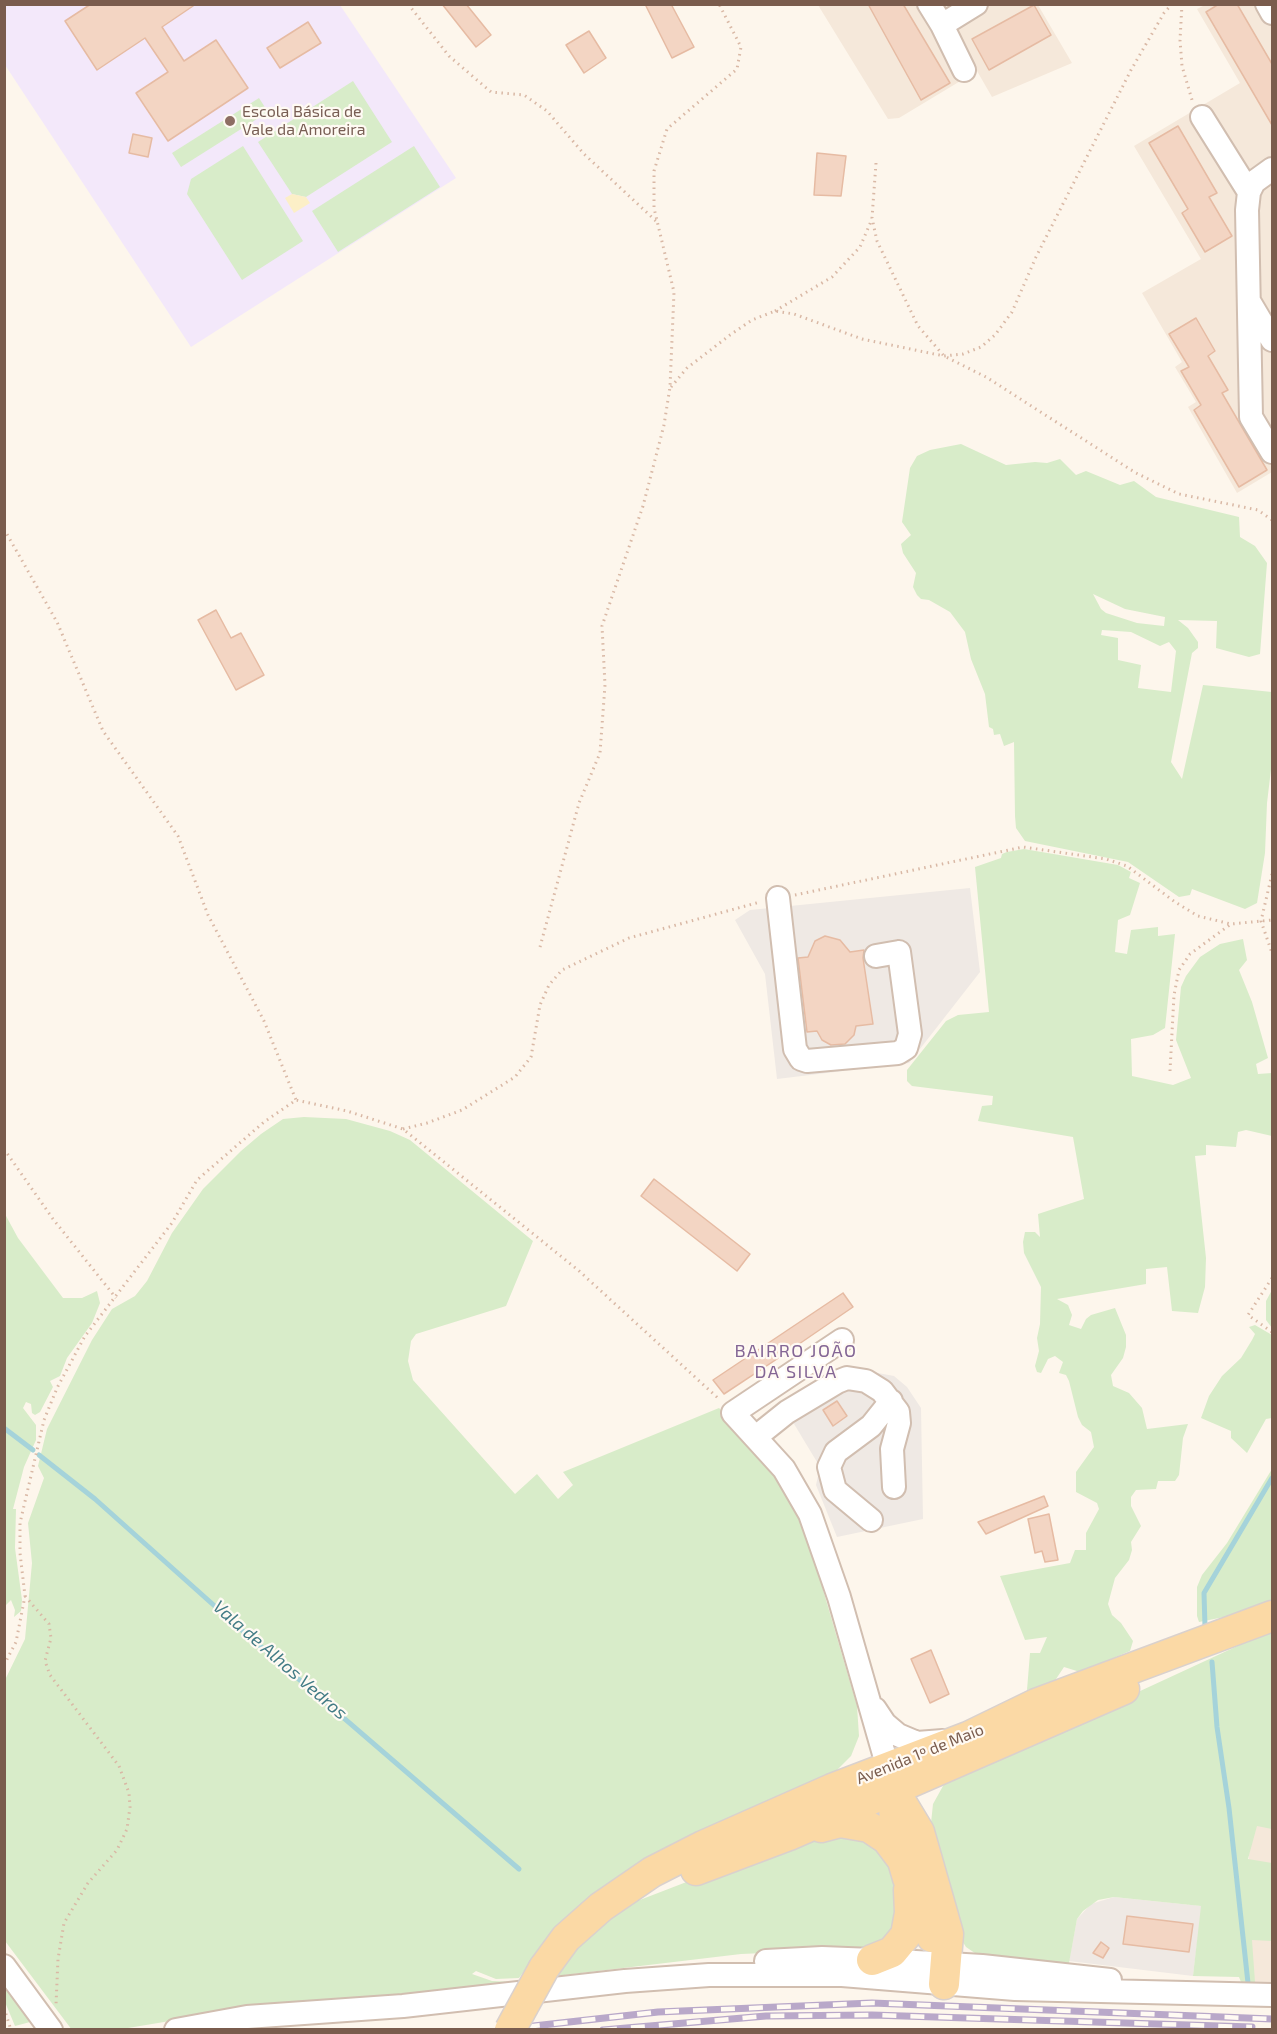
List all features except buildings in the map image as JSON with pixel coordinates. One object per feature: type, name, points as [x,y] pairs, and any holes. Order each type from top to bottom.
[{"type":"main road","name":"Avenida 1º de Maio","points":[[601,1907],[789,1835],[890,1778],[1036,1704],[1261,1621]]},
{"type":"main road","name":"Avenida 1º de Maio","points":[[510,2030],[544,1968],[566,1938],[601,1907],[652,1872],[703,1846],[890,1778],[953,1764],[1133,1685],[1261,1621]]},
{"type":"main road","points":[[919,1832],[934,1788],[953,1764]]},
{"type":"main road","points":[[890,1778],[919,1832],[948,1934],[944,1974]]},
{"type":"main road","points":[[890,1778],[894,1822],[905,1868],[944,1974]]},
{"type":"main road","points":[[789,1835],[840,1822],[869,1827],[887,1839],[905,1868],[910,1912],[906,1935],[892,1952],[872,1960]]},
{"type":"street","points":[[928,4],[942,25],[964,70]]},
{"type":"street","points":[[942,25],[976,4]]},
{"type":"street","points":[[1267,4],[1272,13]]},
{"type":"street","points":[[1202,117],[1249,192]]},
{"type":"street","points":[[1272,168],[1254,182],[1249,192],[1246,210],[1251,417],[1272,452]]},
{"type":"street","points":[[1248,300],[1272,340]]},
{"type":"street","points":[[778,898],[795,1050],[801,1059],[807,1061],[898,1053],[906,1048],[910,1034],[899,952],[876,956]]},
{"type":"street","points":[[842,1340],[733,1413],[757,1436],[784,1468],[810,1514],[839,1597],[890,1778]]},
{"type":"street","points":[[757,1436],[787,1412],[847,1378],[866,1382],[882,1391],[898,1412],[899,1423],[892,1449],[894,1487]]},
{"type":"street","points":[[872,1520],[835,1490],[829,1467],[836,1452],[871,1426],[891,1401]]},
{"type":"street","points":[[870,1701],[885,1724],[898,1734],[917,1743],[968,1737]]},
{"type":"street","points":[[176,2030],[246,2017],[470,2000],[762,1961],[822,1958],[872,1960],[944,1974]]},
{"type":"street","points":[[4,1966],[47,2025]]},
{"type":"street","points":[[625,1981],[709,1975],[1052,1972],[1221,1994],[1272,1995]]},
{"type":"path","points":[[408,4],[449,56],[491,92],[524,95],[547,111],[584,154],[658,224]]},
{"type":"path","points":[[540,947],[579,803],[600,753],[605,685],[602,626],[643,506],[664,425],[670,387],[674,292],[654,208],[654,171],[667,129],[737,69],[741,47],[719,4]]},
{"type":"path","points":[[944,356],[963,354],[981,347],[995,335],[1012,312],[1036,257],[1126,80],[1164,13],[1172,4]]},
{"type":"path","points":[[1182,4],[1180,40],[1182,66],[1186,88],[1202,117]]},
{"type":"path","points":[[876,163],[873,218],[877,241],[899,292],[918,326],[944,356]]},
{"type":"path","points":[[670,387],[687,368],[730,334],[752,320],[775,311],[832,277],[860,247],[873,218]]},
{"type":"path","points":[[775,311],[794,314],[862,339],[944,356],[986,377],[1136,473],[1179,494],[1258,510],[1272,520]]},
{"type":"path","points":[[4,529],[57,622],[103,731],[178,836],[208,915],[264,1020],[296,1100]]},
{"type":"path","points":[[403,1129],[462,1110],[514,1077],[531,1057],[540,1005],[549,985],[562,970],[629,938],[778,898],[1023,847],[1106,859],[1127,866],[1198,916],[1231,924],[1272,920]]},
{"type":"path","points":[[1272,874],[1261,921],[1272,953]]},
{"type":"path","points":[[1170,1071],[1174,995],[1179,970],[1190,954],[1231,924]]},
{"type":"path","points":[[4,1665],[16,1642],[25,1596],[20,1553],[20,1523],[44,1420],[85,1336],[172,1223],[197,1180],[264,1122],[296,1100],[347,1111],[403,1129],[578,1269],[733,1413]]},
{"type":"path","points":[[4,1149],[53,1219],[116,1298]]},
{"type":"path","points":[[1272,1278],[1248,1316],[1272,1332]]},
{"type":"path","points":[[25,1596],[49,1624],[51,1638],[45,1661],[50,1675],[119,1766],[125,1779],[130,1807],[127,1829],[117,1850],[88,1883],[64,1923],[58,1959],[58,1999],[47,2025]]},
{"type":"path","points":[[4,2007],[11,2030]]},
{"type":"shaded area","name":"Escola Básica de Vale da Amoreira","points":[[4,5],[340,5],[456,178],[191,347],[5,65]]},
{"type":"shaded area","points":[[818,5],[1038,5],[1072,63],[992,97],[977,71],[899,118],[888,119]]},
{"type":"shaded area","points":[[1205,5],[1272,5],[1272,472],[1237,493],[1188,407],[1196,402],[1175,367],[1182,362],[1142,293],[1201,259],[1134,146],[1240,83],[1197,9]]},
{"type":"shaded area","points":[[970,888],[980,972],[909,1063],[777,1079],[765,974],[735,920],[750,910]]},
{"type":"shaded area","points":[[846,1367],[894,1376],[907,1387],[921,1408],[923,1519],[837,1537],[816,1485],[820,1467],[782,1404],[833,1372]]},
{"type":"shaded area","points":[[1252,1819],[1272,1821],[1272,2008],[1250,2007],[1244,1916]]},
{"type":"shaded area","points":[[1114,1897],[1202,1906],[1193,1976],[1069,1961],[1077,1919],[1091,1904]]},
{"type":"green space","points":[[353,81],[392,142],[306,197],[292,194],[258,142]]},
{"type":"green space","points":[[259,98],[268,112],[181,167],[172,153]]},
{"type":"green space","points":[[243,146],[303,241],[242,280],[187,194],[191,179]]},
{"type":"green space","points":[[414,146],[440,187],[338,252],[312,211]]},
{"type":"green space","points":[[961,444],[1006,465],[1047,463],[1060,459],[1076,475],[1086,471],[1120,485],[1134,481],[1156,497],[1239,517],[1240,537],[1255,546],[1267,563],[1260,654],[1249,657],[1216,648],[1217,621],[1178,620],[1188,628],[1198,642],[1198,648],[1192,653],[1171,762],[1182,779],[1203,685],[1272,692],[1272,761],[1265,853],[1257,903],[1245,909],[1192,889],[1190,895],[1179,897],[1128,862],[1025,841],[1016,828],[1014,742],[1004,746],[1000,734],[994,735],[993,729],[989,727],[985,694],[971,659],[965,632],[950,612],[917,595],[913,587],[916,573],[903,553],[901,544],[911,535],[902,522],[910,468],[917,456],[930,450]],"holes":[[[1093,594],[1125,609],[1165,617],[1164,626],[1137,623],[1106,613],[1101,609]],[[1102,630],[1131,632],[1160,646],[1169,642],[1176,651],[1171,692],[1138,688],[1141,665],[1118,660],[1118,638],[1101,635]]]},
{"type":"green space","points":[[1024,849],[1118,865],[1131,872],[1129,878],[1140,883],[1130,915],[1118,920],[1115,952],[1127,954],[1131,930],[1158,927],[1158,936],[1175,934],[1165,1028],[1153,1035],[1131,1039],[1132,1076],[1173,1085],[1191,1078],[1176,1040],[1181,987],[1200,957],[1220,944],[1243,939],[1247,960],[1239,970],[1252,1002],[1268,1058],[1256,1064],[1258,1074],[1272,1073],[1272,1136],[1246,1130],[1238,1132],[1236,1147],[1206,1145],[1206,1155],[1195,1156],[1206,1258],[1205,1287],[1198,1313],[1172,1311],[1167,1267],[1146,1269],[1146,1284],[1057,1299],[1068,1305],[1072,1315],[1069,1325],[1081,1329],[1091,1315],[1115,1308],[1126,1335],[1126,1347],[1123,1358],[1111,1375],[1113,1386],[1129,1393],[1142,1408],[1147,1429],[1188,1424],[1183,1438],[1179,1475],[1175,1481],[1158,1481],[1156,1489],[1136,1490],[1131,1497],[1131,1506],[1141,1526],[1131,1542],[1132,1550],[1129,1560],[1115,1578],[1108,1604],[1112,1615],[1121,1623],[1133,1641],[1130,1651],[1080,1672],[1064,1667],[1052,1685],[1027,1690],[1030,1653],[1040,1653],[1047,1637],[1025,1640],[1000,1576],[1070,1563],[1075,1550],[1086,1550],[1086,1533],[1099,1509],[1097,1503],[1076,1492],[1076,1472],[1094,1447],[1091,1432],[1082,1425],[1078,1417],[1069,1381],[1066,1375],[1059,1373],[1063,1362],[1055,1356],[1048,1359],[1041,1373],[1037,1372],[1035,1366],[1039,1351],[1037,1338],[1040,1324],[1041,1287],[1024,1253],[1023,1242],[1025,1232],[1035,1232],[1040,1237],[1038,1214],[1084,1199],[1073,1137],[978,1121],[982,1106],[992,1105],[993,1096],[912,1086],[907,1081],[907,1070],[946,1021],[958,1015],[989,1012],[975,867],[1001,858],[1002,854],[1007,852]]},
{"type":"green space","points":[[304,1117],[346,1119],[390,1131],[410,1140],[533,1241],[506,1306],[416,1334],[411,1341],[408,1361],[413,1380],[515,1494],[537,1474],[558,1499],[573,1485],[563,1472],[719,1408],[748,1435],[779,1479],[805,1528],[857,1706],[859,1736],[851,1756],[835,1772],[641,1865],[596,1891],[557,1926],[519,1978],[496,1979],[476,1971],[472,1974],[492,1981],[516,1982],[402,1995],[266,2005],[122,2029],[72,2030],[5,1941],[4,1682],[25,1639],[32,1563],[28,1523],[44,1478],[38,1466],[47,1429],[92,1340],[112,1309],[135,1296],[147,1281],[172,1233],[203,1189],[261,1134],[283,1119]]},
{"type":"green space","points":[[5,1214],[18,1238],[63,1298],[82,1298],[97,1291],[100,1303],[92,1323],[67,1358],[60,1376],[50,1381],[53,1387],[40,1412],[35,1415],[32,1413],[31,1404],[26,1402],[23,1408],[36,1425],[36,1440],[24,1467],[13,1509],[16,1509],[15,1548],[22,1600],[21,1611],[14,1617],[15,1610],[11,1600],[4,1607],[5,1433],[7,1433],[4,1431]]},
{"type":"green space","points":[[1272,1290],[1272,1328],[1266,1320],[1266,1301]]},
{"type":"green space","points":[[1255,1325],[1272,1335],[1272,1418],[1266,1419],[1247,1453],[1231,1438],[1231,1431],[1201,1418],[1209,1396],[1222,1376],[1241,1358],[1252,1340],[1255,1334],[1249,1327]]},
{"type":"green space","points":[[1272,1469],[1272,1600],[1224,1617],[1199,1622],[1197,1587],[1202,1575],[1227,1543]]},
{"type":"green space","points":[[1272,1630],[1272,1829],[1257,1826],[1248,1859],[1272,1863],[1272,1941],[1252,1940],[1255,1982],[1241,1982],[1239,1977],[1193,1976],[1201,1906],[1114,1897],[1098,1900],[1083,1911],[1077,1919],[1069,1963],[1065,1967],[982,1958],[966,1947],[961,1939],[931,1823],[933,1804],[943,1786],[950,1779]]},
{"type":"green space","points":[[850,1828],[888,1858],[902,1911],[882,1948],[741,1954],[556,1976],[569,1957],[598,1926],[632,1903],[715,1871]]},
{"type":"green space","points":[[5,1983],[34,2021],[15,2026],[5,2002]]},
{"type":"sand","points":[[292,194],[306,197],[310,203],[294,213],[285,198]]},
{"type":"waterway","name":"Vala de Alhos Vedros","points":[[4,1428],[33,1450]]},
{"type":"waterway","name":"Vala de Alhos Vedros","points":[[39,1455],[95,1499],[237,1626],[519,1869]]},
{"type":"waterway","points":[[1205,1627],[1204,1593],[1272,1478]]},
{"type":"waterway","points":[[1212,1662],[1217,1727],[1229,1808],[1248,1983]]},
{"type":"railway","points":[[498,2030],[658,2012],[872,2003],[1272,2019]]},
{"type":"railway","points":[[603,2030],[766,2016],[872,2015],[1252,2027]]},
{"type":"place","name":"Escola Básica de Vale da Amoreira","points":[[230,121]]},
{"type":"district","name":"BAIRRO JOÃO DA SILVA","points":[[796,1361]]}]
